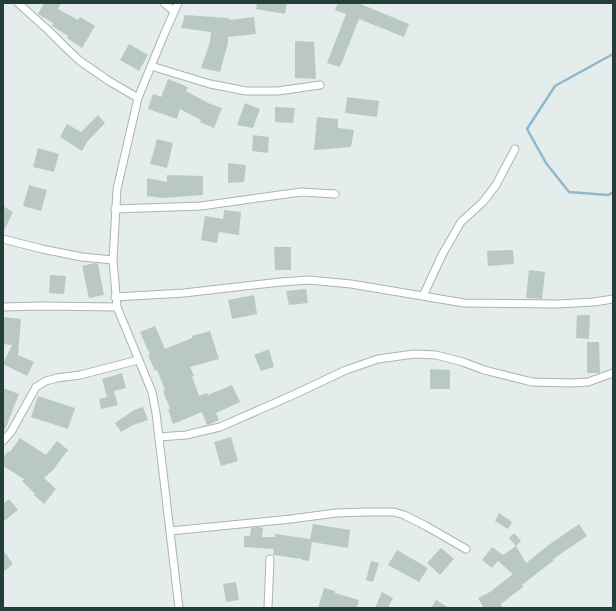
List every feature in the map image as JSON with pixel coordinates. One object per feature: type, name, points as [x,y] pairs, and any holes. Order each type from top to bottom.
[{"type":"street","points":[[18,3],[80,61],[109,81],[138,98]]},
{"type":"street","points":[[164,3],[174,11]]},
{"type":"street","points":[[178,3],[138,98],[117,189],[112,260],[116,307],[152,392],[159,437],[179,608]]},
{"type":"street","points":[[151,66],[210,84],[246,91],[278,91],[320,85]]},
{"type":"street","points":[[423,296],[442,254],[461,222],[483,202],[496,185],[515,149]]},
{"type":"street","points":[[115,209],[201,206],[301,192],[335,194]]},
{"type":"street","points":[[3,240],[42,250],[82,257],[112,260]]},
{"type":"street","points":[[115,297],[184,293],[309,280],[351,284],[464,302],[557,304],[613,300]]},
{"type":"street","points":[[3,307],[116,307]]},
{"type":"street","points":[[159,437],[186,435],[220,427],[346,370],[378,359],[414,354],[436,355],[484,370],[532,382],[588,382],[613,373]]},
{"type":"street","points":[[3,441],[11,432],[36,387],[46,381],[80,375],[138,360]]},
{"type":"street","points":[[170,531],[336,513],[394,512],[404,515],[426,526],[466,549]]},
{"type":"street","points":[[268,608],[270,559]]},
{"type":"building","points":[[44,3],[61,3],[58,9],[78,20],[80,17],[95,26],[82,48],[67,38],[68,36],[52,26],[53,23],[38,14]]},
{"type":"building","points":[[257,3],[287,3],[285,14],[256,9]]},
{"type":"building","points":[[338,3],[358,3],[409,24],[404,37],[359,19],[340,67],[327,63],[346,14],[335,10]]},
{"type":"building","points":[[185,15],[229,18],[229,20],[254,17],[256,34],[228,37],[228,43],[220,72],[201,68],[210,42],[211,32],[181,28]]},
{"type":"building","points":[[295,41],[314,42],[316,79],[295,78]]},
{"type":"building","points":[[129,44],[148,55],[139,71],[120,60]]},
{"type":"building","points":[[168,79],[188,87],[186,91],[208,103],[222,108],[214,128],[200,122],[201,120],[180,109],[177,119],[148,109],[153,94],[161,97]]},
{"type":"building","points":[[347,97],[379,101],[377,117],[345,113]]},
{"type":"building","points":[[245,103],[260,109],[253,128],[237,125]]},
{"type":"building","points":[[275,107],[295,108],[293,123],[275,122]]},
{"type":"building","points":[[98,115],[105,123],[87,142],[82,151],[60,137],[67,124],[81,132]]},
{"type":"building","points":[[317,117],[338,119],[338,128],[354,130],[351,147],[314,150]]},
{"type":"building","points":[[253,135],[269,137],[268,153],[252,151]]},
{"type":"building","points":[[157,139],[173,143],[167,168],[150,164]]},
{"type":"building","points":[[38,148],[59,154],[54,172],[33,167]]},
{"type":"building","points":[[228,163],[246,165],[244,182],[228,183]]},
{"type":"building","points":[[167,175],[203,176],[203,195],[163,198],[147,196],[147,178],[167,182]]},
{"type":"building","points":[[29,185],[47,190],[41,211],[23,206]]},
{"type":"building","points":[[3,206],[13,212],[3,232]]},
{"type":"building","points":[[224,210],[241,212],[239,235],[219,232],[217,243],[201,240],[205,216],[223,219]]},
{"type":"building","points":[[274,247],[291,247],[291,270],[275,270]]},
{"type":"building","points":[[513,250],[514,264],[488,266],[487,251]]},
{"type":"building","points":[[95,263],[98,264],[104,295],[89,298],[82,266]]},
{"type":"building","points":[[529,270],[545,272],[542,299],[526,298]]},
{"type":"building","points":[[50,275],[66,276],[64,294],[49,293]]},
{"type":"building","points":[[306,289],[308,303],[289,305],[286,291]]},
{"type":"building","points":[[254,295],[257,314],[232,319],[228,300]]},
{"type":"building","points":[[577,315],[590,315],[589,339],[576,338]]},
{"type":"building","points":[[3,317],[21,319],[18,355],[34,362],[27,376],[3,364],[12,345],[3,344]]},
{"type":"building","points":[[155,326],[165,349],[192,338],[192,336],[210,331],[219,359],[190,367],[199,396],[207,393],[208,395],[232,385],[240,402],[216,413],[219,420],[207,425],[202,412],[173,424],[168,409],[170,409],[163,391],[165,390],[157,370],[155,371],[148,355],[150,355],[140,332]]},
{"type":"building","points":[[587,342],[599,342],[600,373],[587,373]]},
{"type":"building","points":[[269,349],[274,367],[261,371],[254,355]]},
{"type":"building","points":[[430,369],[450,370],[450,389],[430,389]]},
{"type":"building","points":[[122,373],[126,388],[114,391],[118,405],[101,409],[99,399],[107,397],[102,379]]},
{"type":"building","points":[[3,388],[19,394],[4,432],[3,432]]},
{"type":"building","points":[[38,396],[75,408],[68,429],[31,417]]},
{"type":"building","points":[[143,407],[148,420],[133,425],[121,432],[115,423],[134,410]]},
{"type":"building","points":[[231,437],[238,461],[221,466],[214,442]]},
{"type":"building","points":[[20,438],[46,455],[57,441],[68,450],[53,470],[44,478],[56,489],[44,504],[22,481],[24,479],[3,466],[3,459]]},
{"type":"building","points":[[9,499],[18,510],[3,522],[3,504]]},
{"type":"building","points":[[499,513],[512,522],[508,529],[495,521]]},
{"type":"building","points":[[313,524],[350,530],[348,548],[312,542],[309,561],[273,555],[274,549],[244,547],[244,536],[250,536],[251,528],[263,528],[262,537],[275,537],[275,534],[310,539]]},
{"type":"building","points":[[579,524],[587,536],[553,559],[554,560],[522,585],[523,587],[501,604],[502,608],[484,608],[478,598],[490,592],[513,574],[498,561],[492,568],[482,560],[492,547],[503,555],[516,546],[526,563]]},
{"type":"building","points":[[514,533],[521,541],[516,546],[509,538]]},
{"type":"building","points":[[441,548],[454,559],[440,575],[427,563]]},
{"type":"building","points":[[3,550],[13,564],[3,572]]},
{"type":"building","points":[[397,550],[428,568],[419,582],[388,565]]},
{"type":"building","points":[[371,561],[379,563],[373,582],[366,580]]},
{"type":"building","points":[[236,582],[239,600],[226,602],[223,584]]},
{"type":"building","points":[[324,588],[359,600],[357,608],[318,608]]},
{"type":"building","points":[[382,592],[393,598],[388,608],[375,608]]},
{"type":"building","points":[[436,600],[449,608],[431,608]]},
{"type":"waterway","points":[[613,54],[555,86],[527,129],[546,163],[569,192],[608,195],[613,192]]}]
